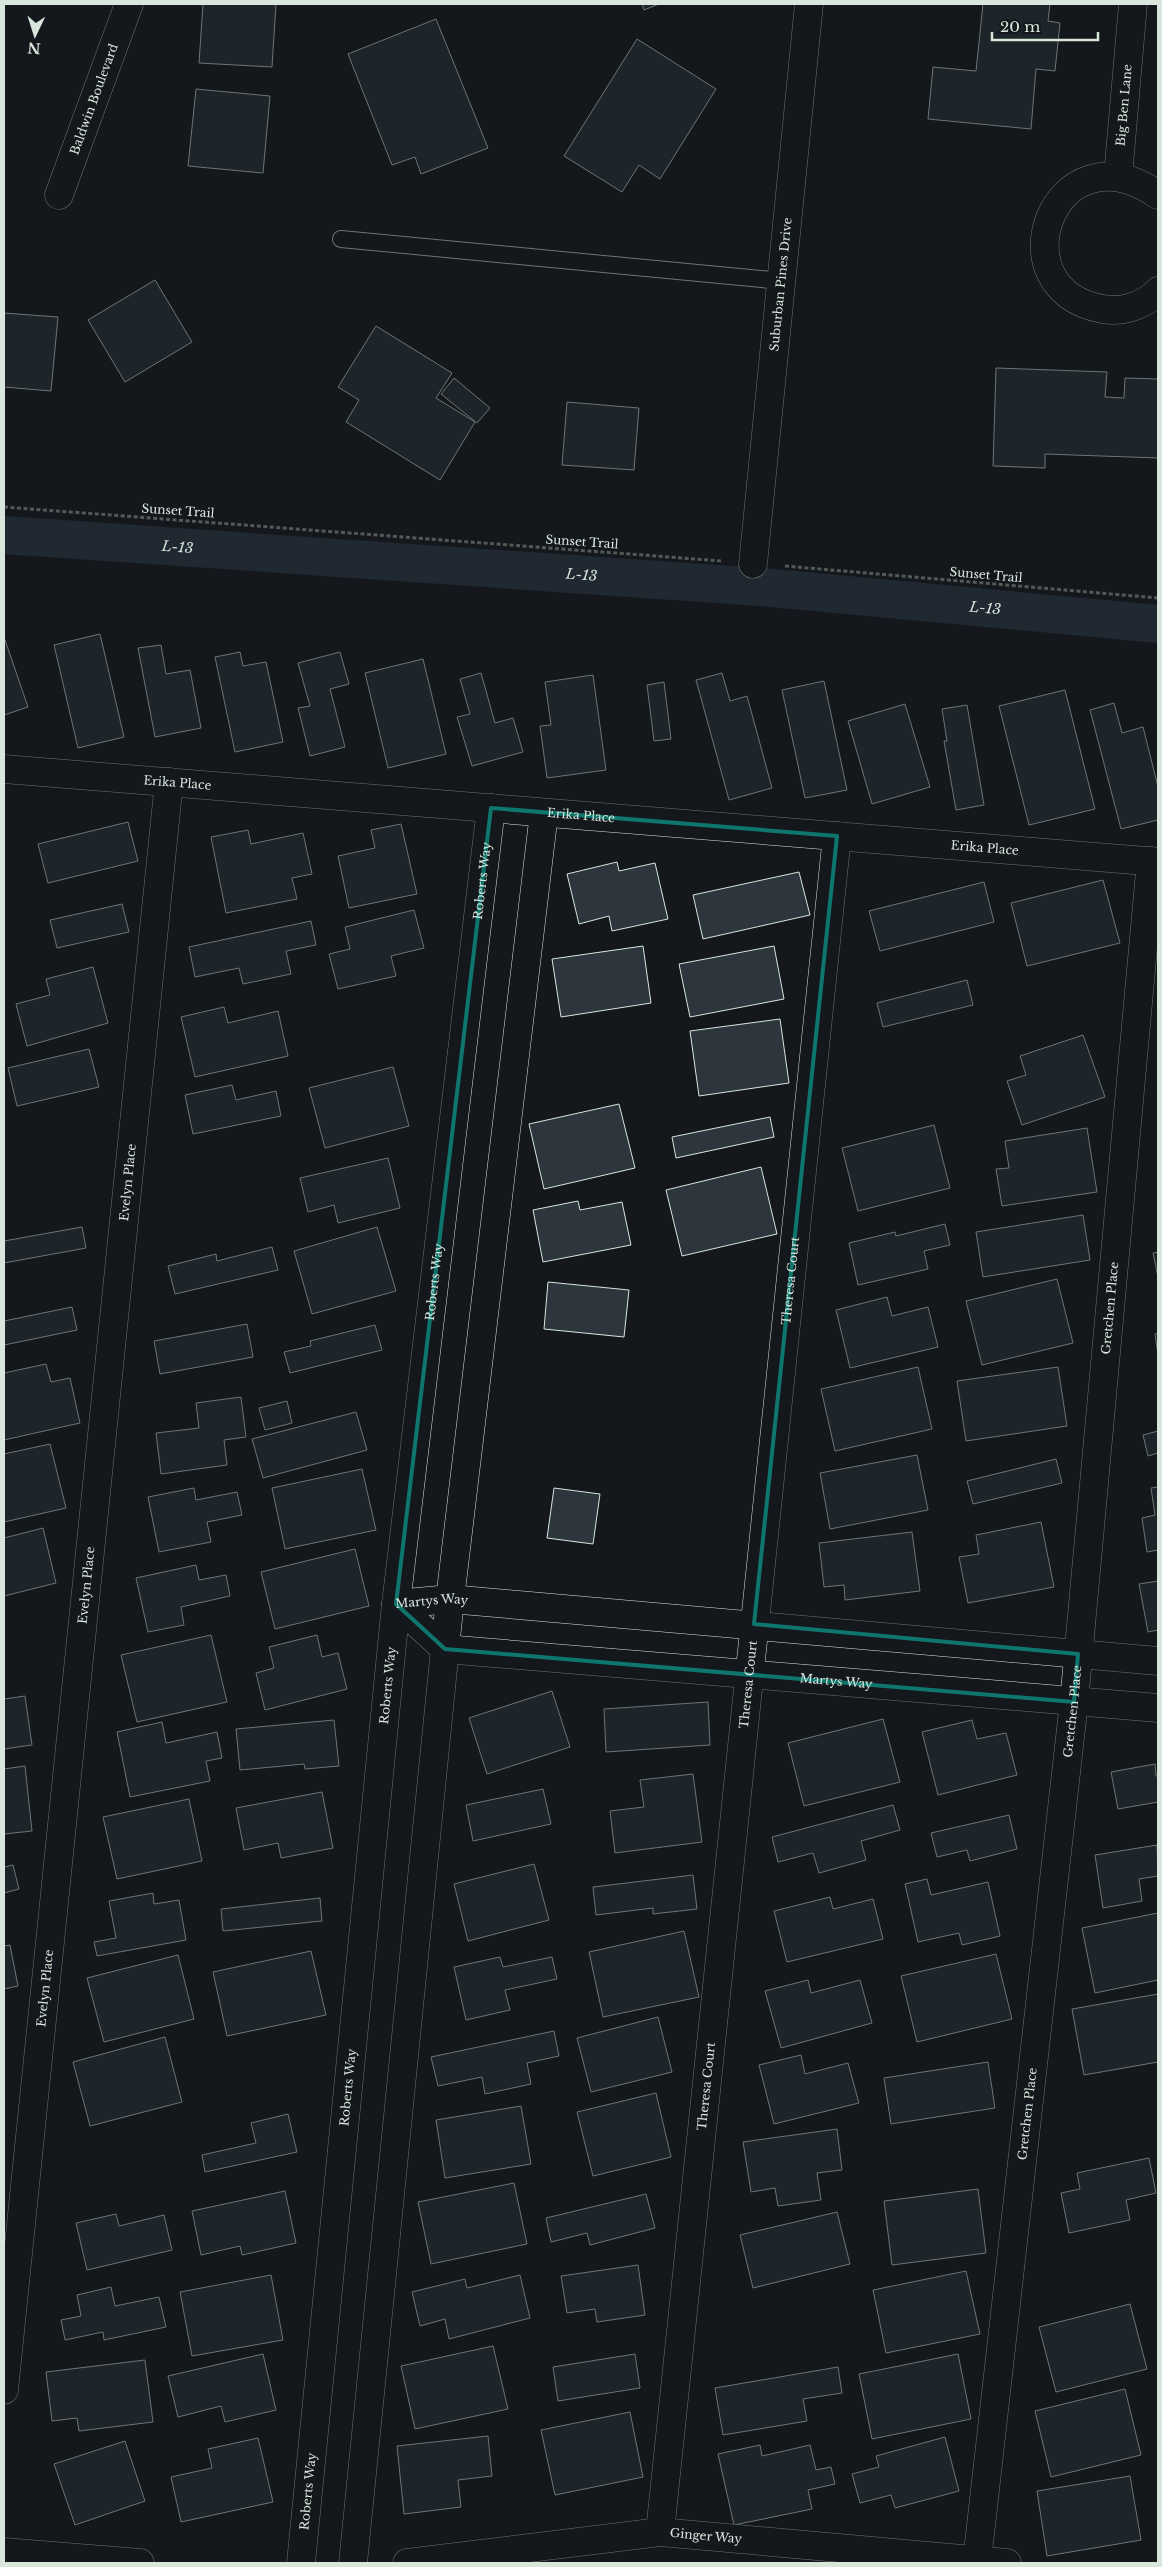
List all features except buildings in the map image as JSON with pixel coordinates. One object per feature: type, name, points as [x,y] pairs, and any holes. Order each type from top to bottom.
[{"type":"street","name":"Baldwin Boulevard","points":[[59,195],[130,4]]},
{"type":"street","name":"Suburban Pines Drive","points":[[753,564],[809,4]]},
{"type":"street","name":"Big Ben Lane","points":[[1118,176],[1133,4]]},
{"type":"street","points":[[1158,195],[1140,182],[1118,176],[1096,178],[1083,183],[1060,200],[1049,218],[1044,239],[1046,261],[1055,280],[1070,296],[1088,307],[1110,311],[1133,308],[1153,297],[1158,291]]},
{"type":"street","name":"Erika Place","points":[[4,769],[1155,862]]},
{"type":"street","name":"Evelyn Place","points":[[4,2390],[170,782]]},
{"type":"street","name":"Roberts Way","points":[[301,2563],[396,1604],[490,808]]},
{"type":"street","points":[[353,2563],[450,1599],[544,812]]},
{"type":"street","name":"Theresa Court","points":[[660,2532],[837,836]]},
{"type":"street","name":"Gretchen Place","points":[[977,2561],[1074,1702],[1155,862]]},
{"type":"street","name":"Martys Way","points":[[396,1604],[450,1599],[1158,1660]]},
{"type":"street","name":"Martys Way","points":[[396,1604],[445,1649],[1158,1708]]},
{"type":"street","name":"Ginger Way","points":[[407,2563],[660,2532],[1007,2563]]},
{"type":"street","points":[[4,2552],[140,2563]]},
{"type":"lane","points":[[341,239],[782,281]]},
{"type":"path","name":"Sunset Trail","points":[[4,506],[753,564],[1158,598]]},
{"type":"highlighted area","points":[[491,808],[837,836],[754,1624],[1078,1654],[1074,1702],[445,1649],[396,1604]]},
{"type":"waterway","name":"L-13","points":[[4,535],[761,587],[1158,624]]}]
